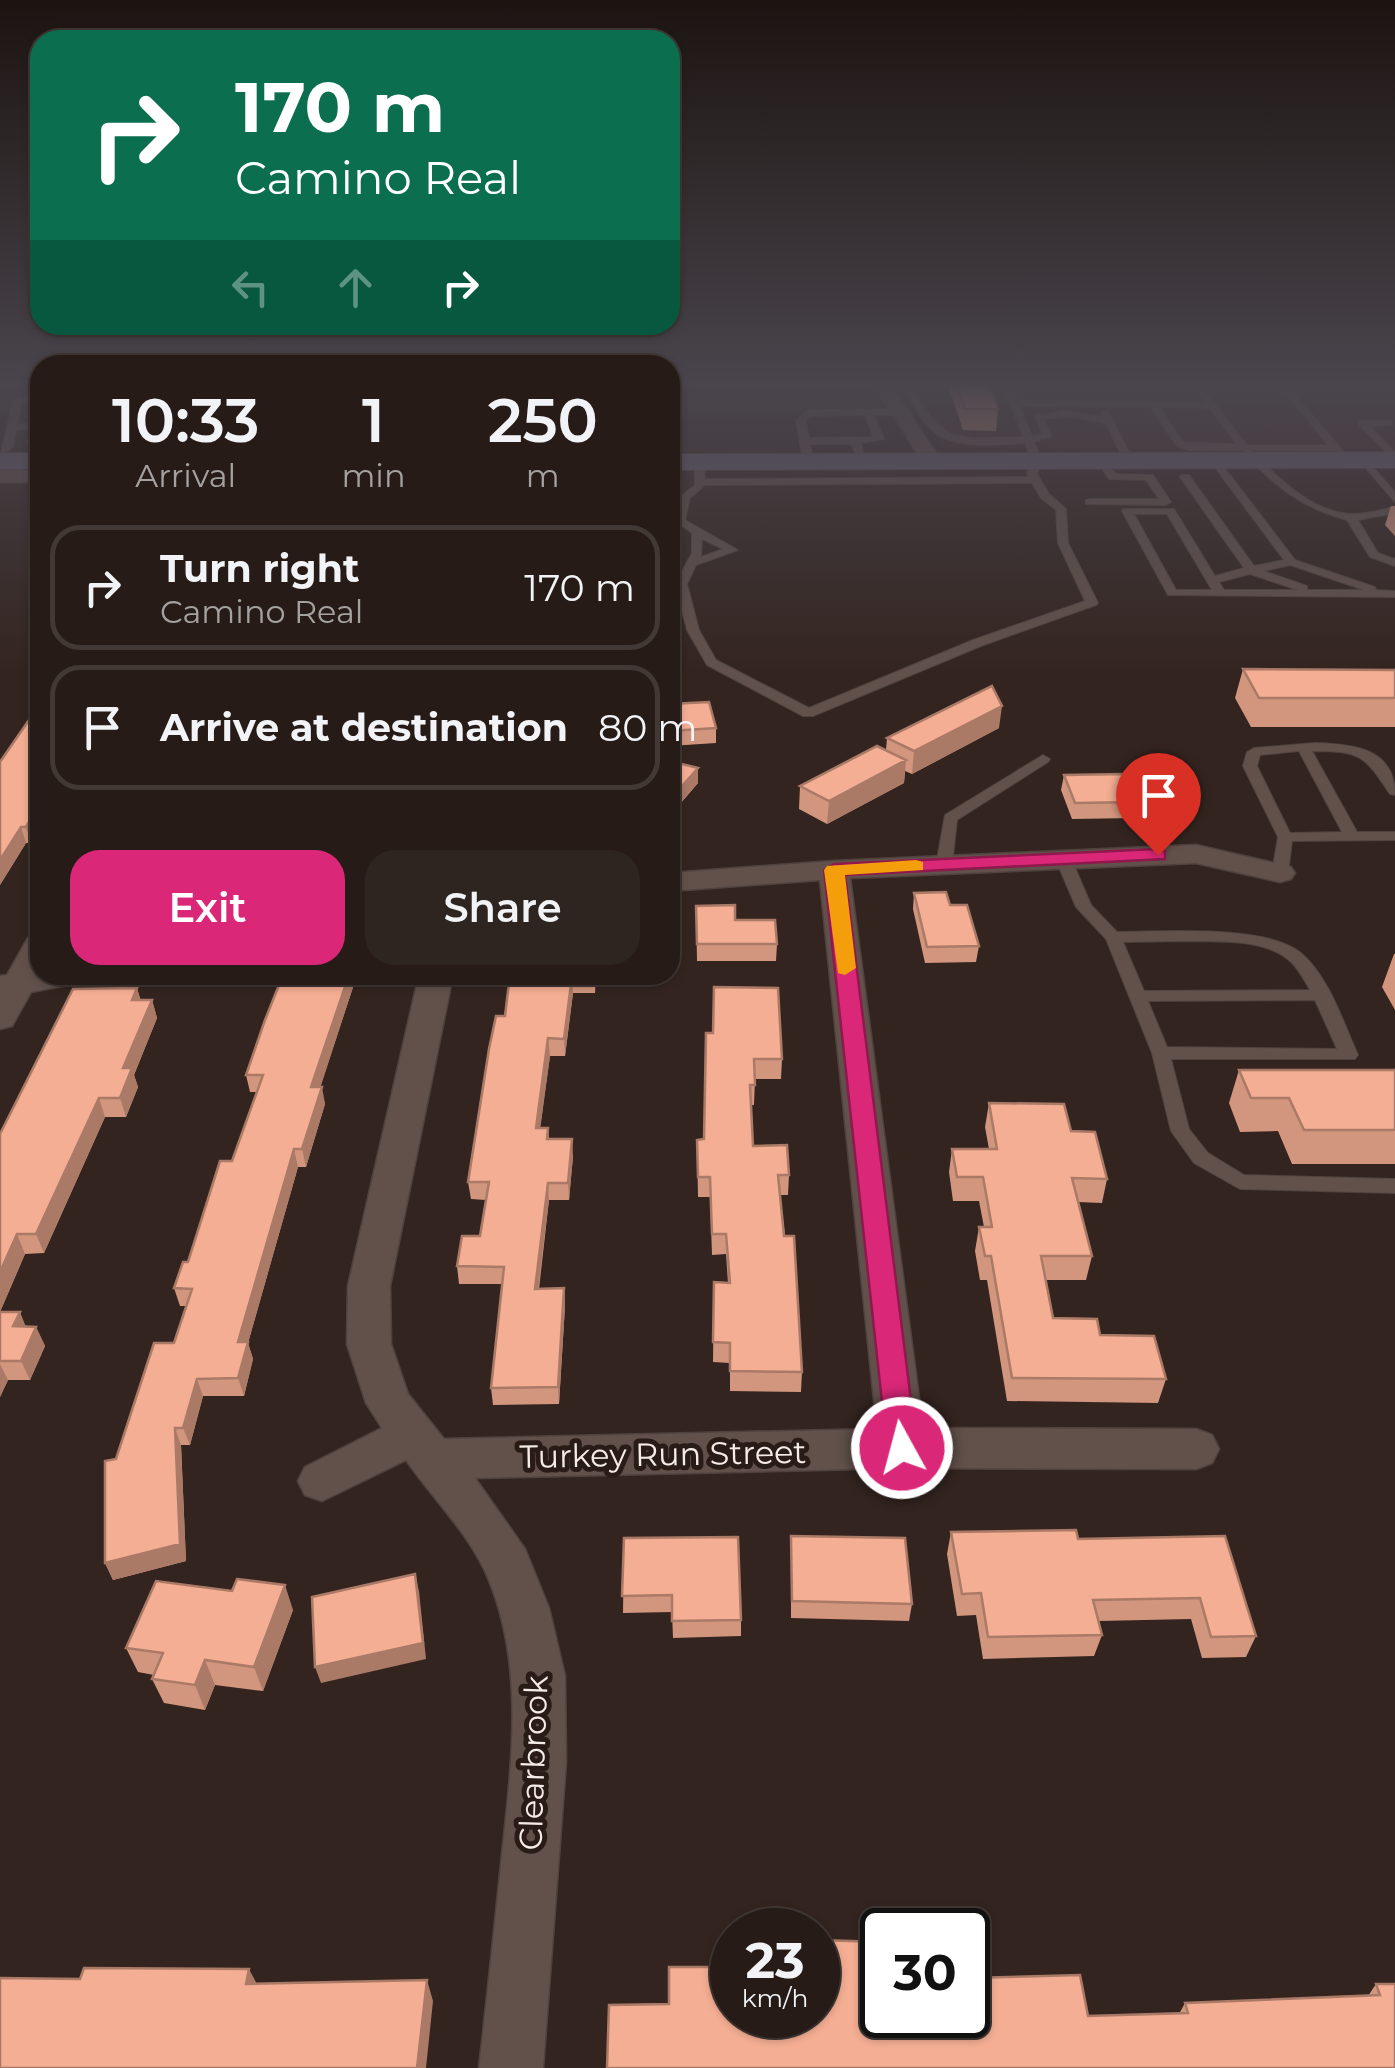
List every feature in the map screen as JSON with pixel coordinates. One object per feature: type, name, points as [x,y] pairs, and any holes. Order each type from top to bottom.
[{"type":"street","points":[[680,881],[834,870],[1196,854],[1280,873]]},
{"type":"street","points":[[834,870],[902,1448]]},
{"type":"street","points":[[0,1018],[10,985],[30,959]]},
{"type":"street","name":"Clearbrook","points":[[434,985],[369,1286],[369,1344],[388,1404],[484,1525],[508,1566],[524,1608],[539,1676],[540,1762],[512,2068]]},
{"type":"street","points":[[322,1481],[420,1447]]},
{"type":"street","name":"Turkey Run Street","points":[[420,1447],[1196,1449]]},
{"type":"lane","points":[[692,563],[732,550],[680,522],[685,497],[700,486],[700,482]]},
{"type":"lane","points":[[697,532],[697,552],[681,584],[693,630],[711,662],[808,713],[973,645],[1092,603],[1062,543],[1061,509],[1045,496],[1040,482]]},
{"type":"lane","points":[[1090,502],[1166,502],[1152,482]]},
{"type":"lane","points":[[1188,482],[1251,570],[1320,594]]},
{"type":"lane","points":[[1226,482],[1291,562]]},
{"type":"lane","points":[[1278,482],[1298,502],[1352,518],[1395,510]]},
{"type":"lane","points":[[1220,594],[1170,511],[1127,511],[1172,593],[1220,594],[1391,594]]},
{"type":"lane","points":[[1352,518],[1374,555],[1395,563]]},
{"type":"lane","points":[[1213,580],[1291,562],[1391,594]]},
{"type":"lane","points":[[1304,748],[1352,836]]},
{"type":"lane","points":[[1280,873],[1285,837],[1250,766],[1254,752],[1304,748],[1364,753],[1376,761],[1395,791]]},
{"type":"lane","points":[[944,865],[950,818],[1043,759]]},
{"type":"lane","points":[[1285,837],[1395,836]]},
{"type":"lane","points":[[1063,858],[1084,907],[1114,937],[1161,1053],[1180,1131],[1201,1158],[1240,1182],[1395,1186]]},
{"type":"lane","points":[[1114,937],[1272,943],[1295,956],[1320,995],[1349,1055],[1161,1053]]},
{"type":"lane","points":[[1138,996],[1320,995]]},
{"type":"building","points":[[1243,669],[1395,670],[1395,698],[1259,698]]},
{"type":"building","points":[[992,686],[1002,706],[914,751],[887,738]]},
{"type":"building","points":[[709,702],[716,728],[680,730],[680,703]]},
{"type":"building","points":[[30,718],[30,820],[26,827],[21,827],[0,860],[0,762]]},
{"type":"building","points":[[877,746],[906,760],[829,801],[800,786]]},
{"type":"building","points":[[680,764],[698,768],[680,788]]},
{"type":"building","points":[[1125,774],[1138,802],[1075,803],[1064,775]]},
{"type":"building","points":[[946,892],[950,905],[967,905],[979,946],[927,947],[914,893]]},
{"type":"building","points":[[735,905],[735,920],[775,920],[777,944],[697,944],[696,906]]},
{"type":"building","points":[[279,985],[346,985],[311,1087],[322,1087],[302,1149],[294,1149],[238,1342],[248,1342],[238,1378],[197,1379],[183,1428],[175,1428],[180,1544],[105,1563],[105,1461],[116,1459],[154,1343],[174,1343],[192,1289],[174,1288],[183,1262],[188,1262],[220,1161],[232,1161],[263,1075],[246,1075]]},
{"type":"building","points":[[509,985],[571,985],[564,1039],[548,1038],[536,1128],[548,1128],[547,1139],[572,1139],[568,1183],[548,1183],[535,1289],[564,1288],[558,1387],[491,1388],[504,1267],[457,1266],[462,1236],[480,1236],[489,1182],[468,1182],[496,1016],[505,1016]]},
{"type":"building","points":[[714,987],[778,988],[782,1059],[754,1059],[755,1085],[750,1085],[753,1146],[787,1145],[789,1175],[778,1175],[784,1236],[794,1236],[802,1372],[730,1371],[730,1343],[713,1342],[714,1282],[730,1283],[726,1234],[712,1234],[710,1177],[698,1177],[697,1140],[704,1139],[706,1033],[713,1033]]},
{"type":"building","points":[[137,988],[132,1000],[152,1000],[123,1068],[132,1068],[120,1098],[99,1098],[36,1234],[17,1234],[0,1272],[0,1134],[73,989]]},
{"type":"building","points":[[1239,1070],[1395,1070],[1395,1130],[1304,1130],[1289,1098],[1251,1098]]},
{"type":"building","points":[[989,1103],[1064,1104],[1071,1131],[1095,1132],[1107,1179],[1072,1178],[1092,1256],[1041,1256],[1053,1318],[1097,1319],[1100,1335],[1154,1336],[1166,1379],[1012,1378],[991,1256],[985,1256],[979,1227],[992,1227],[983,1177],[957,1177],[952,1149],[997,1149]]},
{"type":"building","points":[[0,1312],[20,1312],[13,1326],[36,1327],[21,1361],[0,1361]]},
{"type":"building","points":[[1076,1530],[1078,1539],[1225,1536],[1256,1636],[1211,1637],[1200,1598],[1093,1600],[1102,1635],[988,1637],[981,1593],[962,1594],[951,1532]]},
{"type":"building","points":[[791,1536],[905,1538],[912,1604],[792,1601]]},
{"type":"building","points":[[738,1537],[741,1620],[672,1621],[672,1595],[622,1596],[624,1538]]},
{"type":"building","points":[[415,1574],[423,1643],[315,1667],[312,1597]]},
{"type":"building","points":[[237,1579],[285,1585],[254,1667],[205,1660],[195,1685],[152,1679],[163,1653],[126,1648],[156,1581],[232,1591]]},
{"type":"building","points":[[840,1941],[860,1941],[860,2038],[990,2038],[990,1977],[1080,1975],[1088,2016],[1188,2013],[1185,2003],[1380,1995],[1376,1984],[1395,1984],[1395,2068],[607,2068],[609,2005],[669,2004],[669,1967],[710,1967],[710,2038],[840,2038]]},
{"type":"building","points":[[84,1968],[249,1969],[246,1984],[427,1980],[417,2068],[0,2068],[0,1978],[80,1979]]},
{"type":"slow traffic","points":[[845,968],[834,870],[916,866]]},
{"type":"route","points":[[902,1448],[834,870],[1158,855]]}]
